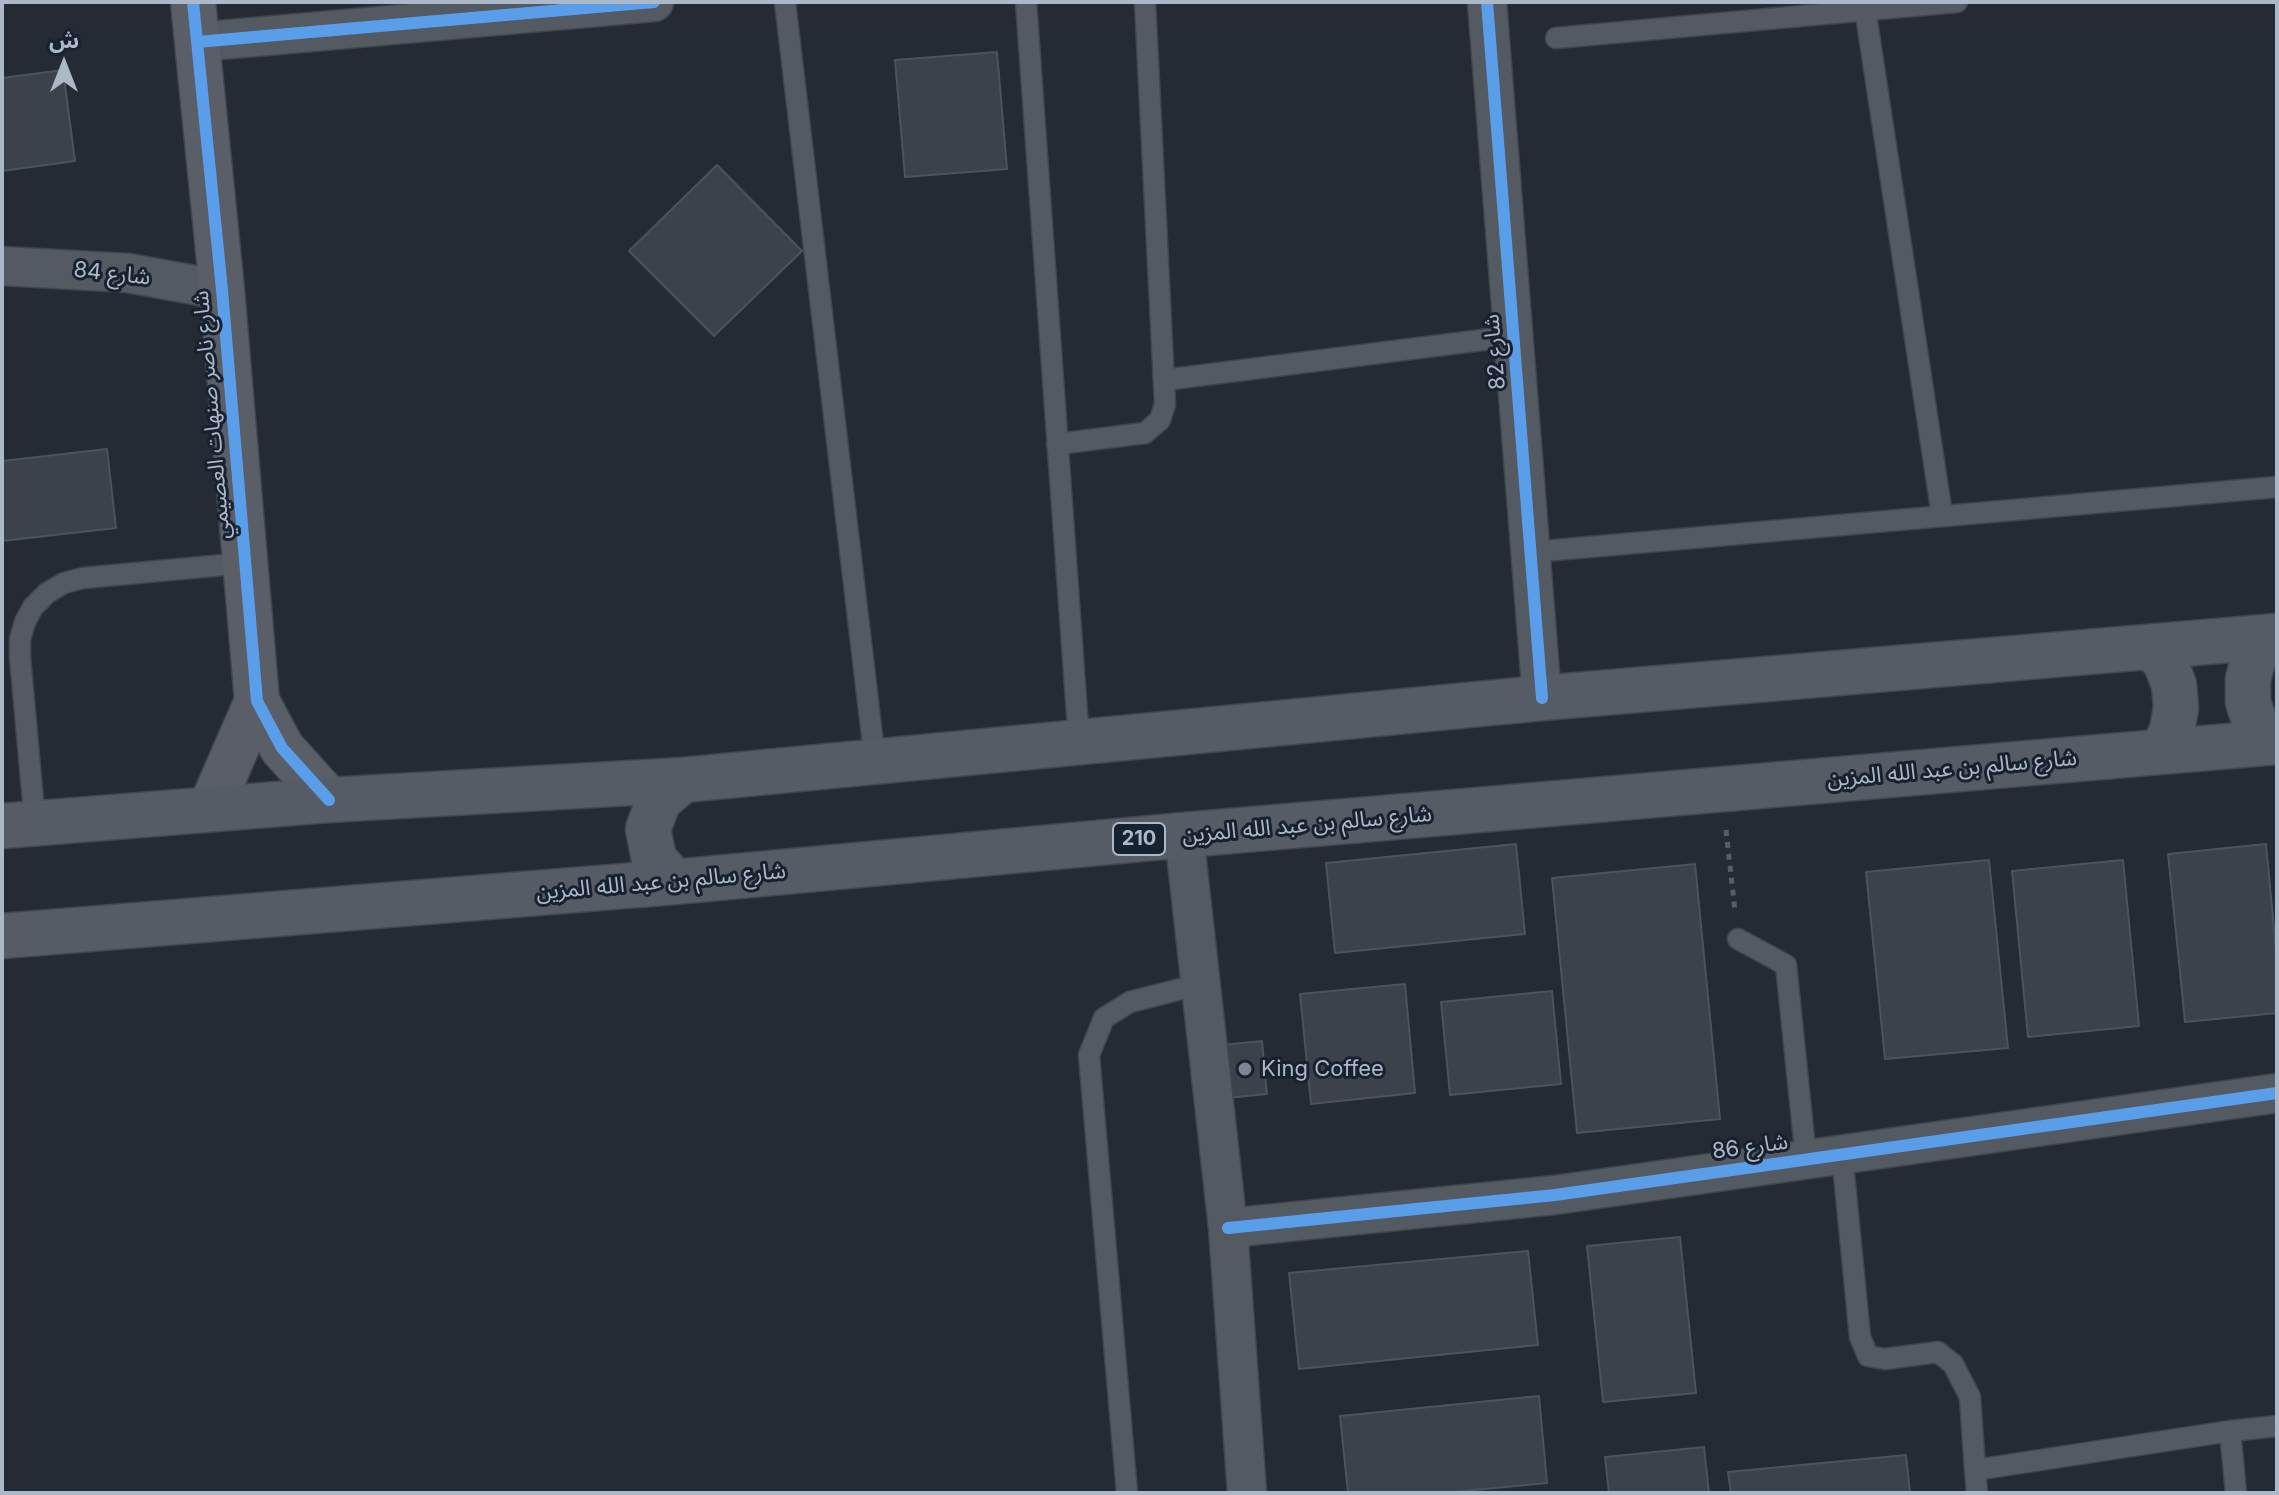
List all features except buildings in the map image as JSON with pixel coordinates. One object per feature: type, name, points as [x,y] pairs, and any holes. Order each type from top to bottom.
[{"type":"main road","points":[[18,825],[329,800],[683,780],[1542,698],[2271,637]]},
{"type":"main road","points":[[2271,637],[2254,657],[2248,679],[2248,702],[2255,723],[2272,743]]},
{"type":"main road","points":[[2153,646],[2166,664],[2174,685],[2176,708],[2172,730],[2163,751]]},
{"type":"main road","name":"شارع سالم بن عبد الله المزين","points":[[2,936],[674,882],[1184,835],[2272,743]]},
{"type":"main road","points":[[674,882],[654,859],[648,829],[659,800],[683,780]]},
{"type":"street","points":[[195,22],[654,2]]},
{"type":"street","name":"شارع 82","points":[[1487,2],[1542,698]]},
{"type":"street","name":"شارع ناصر صنهات العصيمي","points":[[195,22],[222,290],[257,701],[282,748],[329,800]]},
{"type":"street","name":"شارع 84","points":[[2,266],[128,273],[222,290]]},
{"type":"street","name":"شارع ناصر صنهات العصيمي","points":[[210,809],[257,701]]},
{"type":"street","points":[[1184,835],[1228,1228],[1247,1493]]},
{"type":"street","name":"شارع 86","points":[[1228,1228],[1555,1195],[2277,1093]]},
{"type":"lane","points":[[785,2],[875,761]]},
{"type":"lane","points":[[1026,2],[1079,742]]},
{"type":"lane","points":[[1057,444],[1145,433],[1154,428],[1163,412],[1164,380],[1145,2]]},
{"type":"lane","points":[[1556,38],[1865,6],[1957,2]]},
{"type":"lane","points":[[1865,6],[1942,515]]},
{"type":"lane","points":[[1164,380],[1514,336]]},
{"type":"lane","points":[[1532,552],[2277,487]]},
{"type":"lane","points":[[18,825],[20,657],[23,631],[33,607],[47,593],[64,583],[83,578],[245,563]]},
{"type":"lane","points":[[1738,939],[1786,965],[1860,1337],[1868,1356],[1885,1359],[1938,1352],[1953,1364],[1970,1397],[1977,1493]]},
{"type":"lane","points":[[1127,1493],[1089,1055],[1104,1018],[1130,1002],[1200,984]]},
{"type":"lane","points":[[1975,1470],[2277,1426]]},
{"type":"lane","points":[[2230,1431],[2236,1493]]},
{"type":"path","points":[[1721,789],[1738,939]]},
{"type":"cycle path","points":[[193,2],[222,290],[257,701],[282,748],[329,800]]},
{"type":"cycle path","points":[[197,42],[654,2]]},
{"type":"cycle path","points":[[1487,2],[1542,698]]},
{"type":"cycle path","points":[[1228,1228],[1555,1195],[2277,1093]]},
{"type":"place","name":"King Coffee","points":[[1245,1069]]}]
